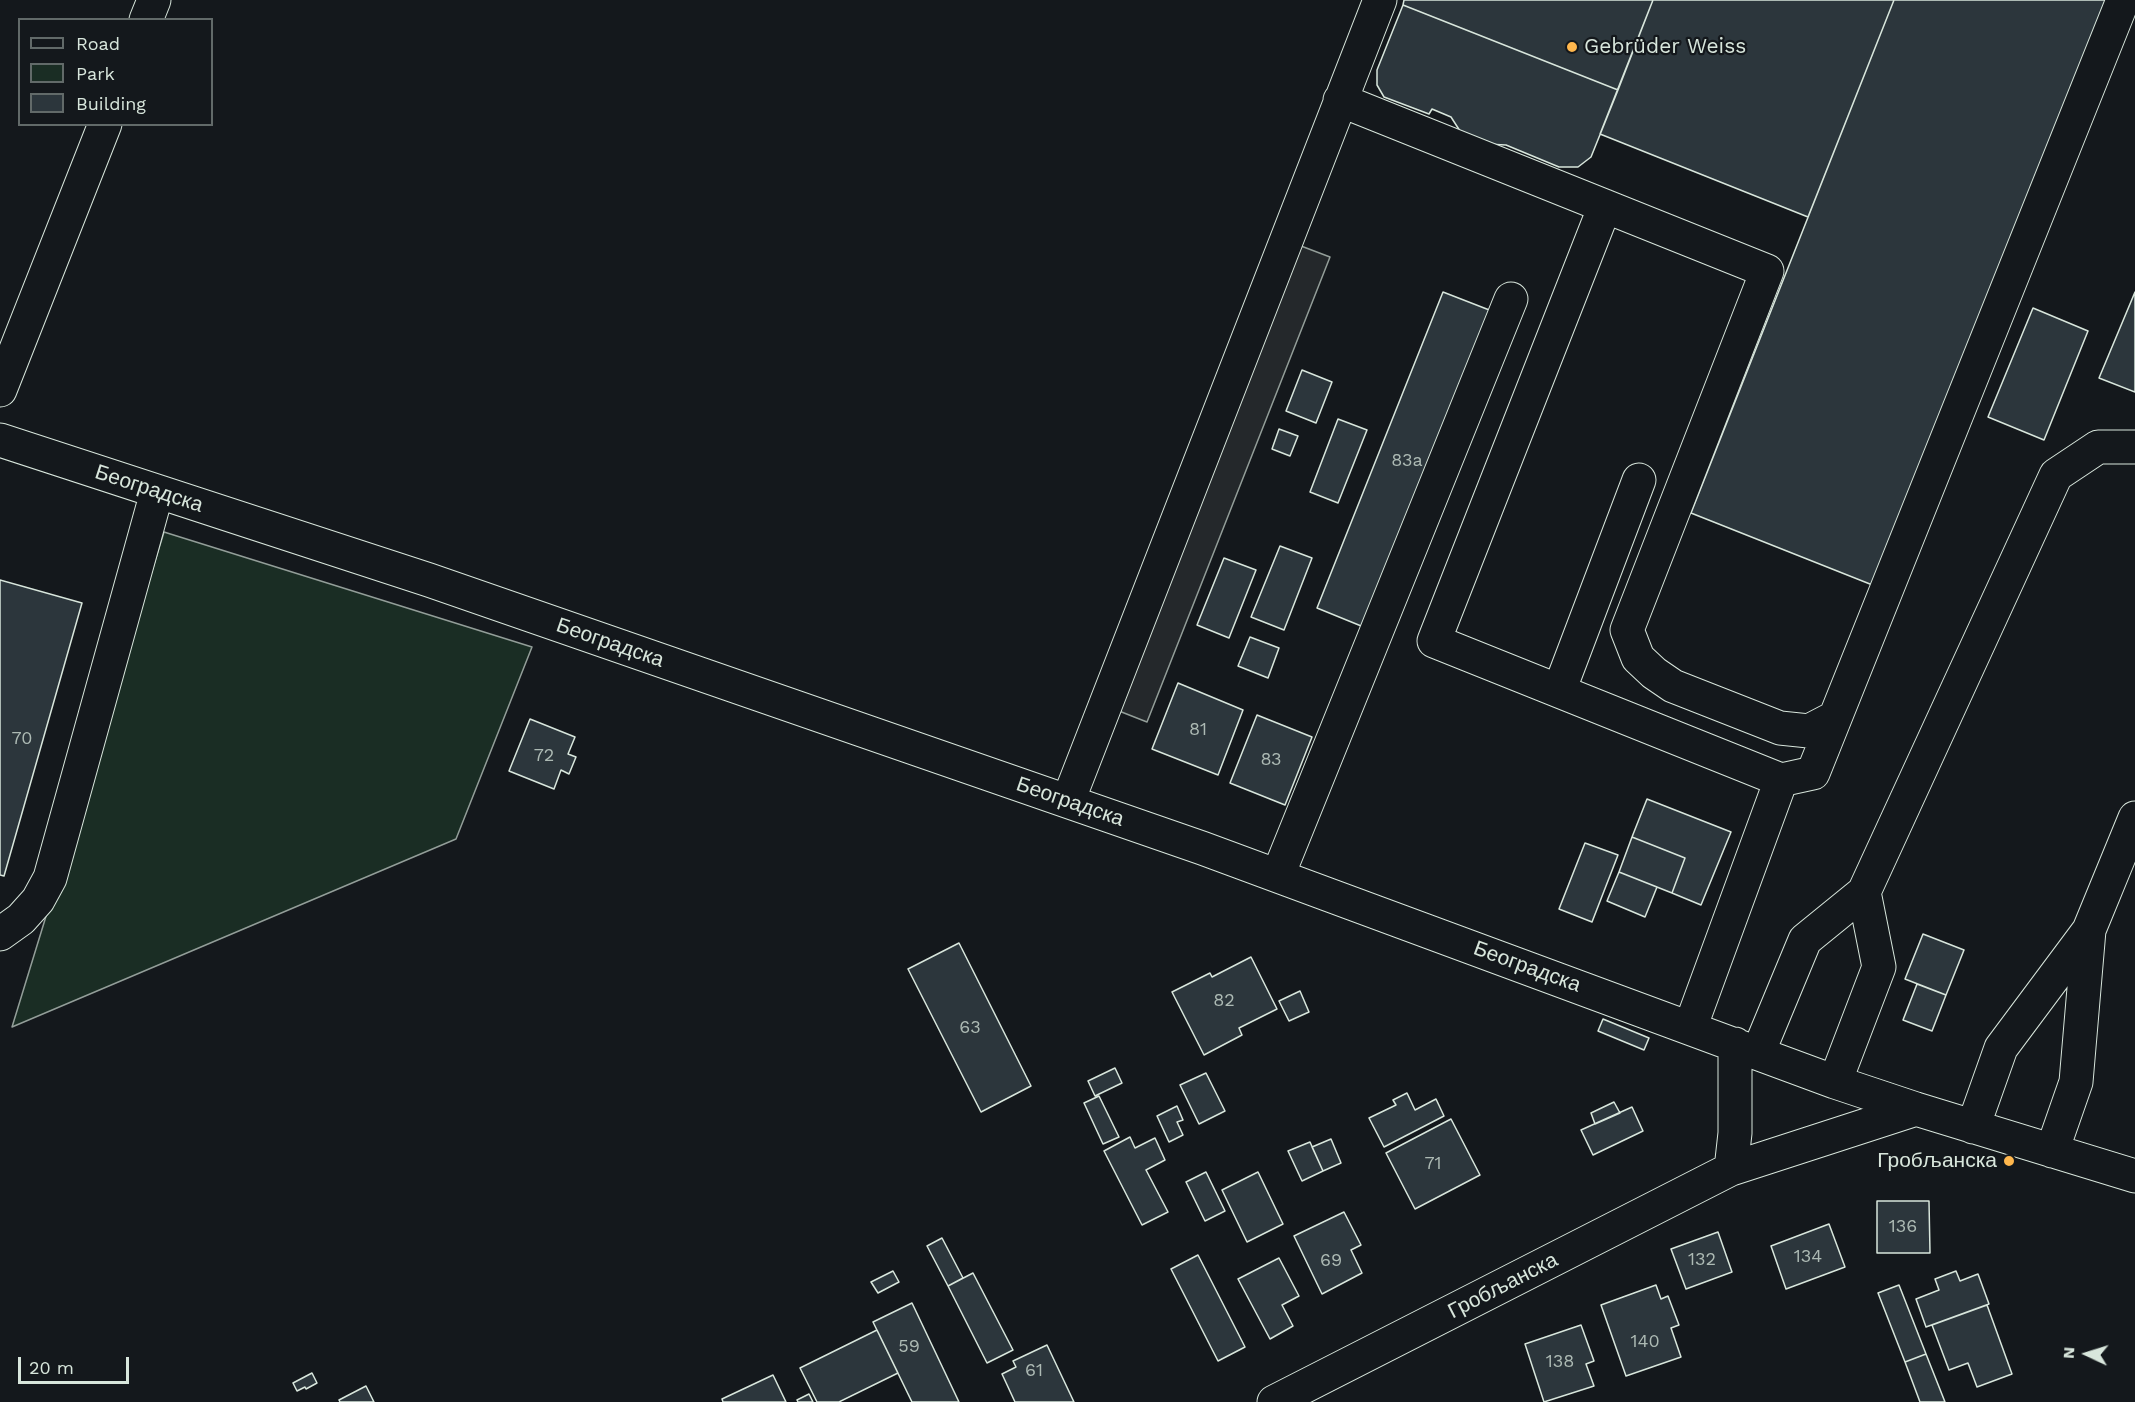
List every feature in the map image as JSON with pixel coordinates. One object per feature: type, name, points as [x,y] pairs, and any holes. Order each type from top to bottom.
[{"type":"street","points":[[147,18],[154,0]]},
{"type":"street","points":[[1068,801],[1380,0]]},
{"type":"street","points":[[1605,206],[1434,641],[1781,780],[1813,773],[2123,0]]},
{"type":"street","points":[[1340,100],[1767,271],[1627,630],[1638,658],[1673,686],[1779,728],[1809,730],[1834,718]]},
{"type":"street","points":[[0,390],[104,126]]},
{"type":"street","points":[[1278,875],[1511,298]]},
{"type":"street","name":"Београдска","points":[[0,440],[429,580],[1068,801],[1278,875],[1835,1082],[2135,1176]]},
{"type":"street","points":[[1731,1169],[1747,1048],[1805,940],[1864,892],[2056,475],[2098,447],[2135,447]]},
{"type":"street","points":[[1559,691],[1639,480]]},
{"type":"street","points":[[0,934],[21,920],[38,900],[50,878],[157,492]]},
{"type":"street","points":[[1690,1028],[1781,780]]},
{"type":"street","points":[[1973,1127],[2001,1048],[2089,930],[2135,818]]},
{"type":"street","points":[[1835,1082],[1880,967],[1864,892]]},
{"type":"street","points":[[2052,1151],[2076,1082],[2089,930]]},
{"type":"street","name":"Гробљанска","points":[[1274,1402],[1731,1169],[1916,1109]]},
{"type":"green space","points":[[164,532],[532,647],[456,839],[12,1027]]},
{"type":"shaded area","points":[[1301,246],[1330,257],[1147,722],[1119,711]]},
{"type":"building","name":"Gebrüder Weiss","points":[[1404,0],[1653,0],[1618,90],[1403,5]]},
{"type":"building","points":[[1653,0],[1894,0],[1808,217],[1600,134]]},
{"type":"building","points":[[1894,0],[2113,0],[1880,588],[1691,513]]},
{"type":"building","points":[[1403,5],[1618,90],[1591,157],[1578,167],[1559,167],[1506,145],[1485,144],[1460,131],[1451,117],[1432,109],[1429,114],[1384,97],[1377,85],[1377,70]]},
{"type":"building","points":[[1443,292],[1497,313],[1371,630],[1317,608]]},
{"type":"building","points":[[2135,292],[2135,392],[2099,378]]},
{"type":"building","points":[[2033,308],[2088,331],[2044,440],[1988,417]]},
{"type":"building","points":[[1302,370],[1332,382],[1316,423],[1286,411]]},
{"type":"building","points":[[1338,419],[1367,430],[1338,503],[1310,492]]},
{"type":"building","points":[[1279,429],[1298,436],[1290,456],[1272,449]]},
{"type":"building","points":[[1280,546],[1312,558],[1284,630],[1251,617]]},
{"type":"building","points":[[1224,558],[1256,570],[1229,638],[1197,625]]},
{"type":"building","points":[[0,580],[82,603],[4,876],[0,875]]},
{"type":"building","points":[[1250,637],[1279,648],[1268,678],[1238,666]]},
{"type":"building","points":[[1178,683],[1243,710],[1218,775],[1152,749]]},
{"type":"building","points":[[1257,715],[1312,737],[1285,805],[1230,783]]},
{"type":"building","points":[[530,719],[575,737],[568,754],[576,757],[569,774],[561,770],[554,789],[509,771]]},
{"type":"building","points":[[1647,799],[1731,832],[1701,905],[1672,893],[1685,858],[1632,837]]},
{"type":"building","points":[[1632,837],[1685,858],[1672,893],[1619,872]]},
{"type":"building","points":[[1585,843],[1618,855],[1592,922],[1559,909]]},
{"type":"building","points":[[1619,872],[1657,887],[1645,917],[1607,901]]},
{"type":"building","points":[[1923,934],[1964,950],[1946,995],[1905,979]]},
{"type":"building","points":[[959,943],[1031,1086],[981,1112],[908,969]]},
{"type":"building","points":[[1251,957],[1277,1009],[1239,1028],[1242,1035],[1204,1055],[1172,992],[1210,973],[1212,977]]},
{"type":"building","points":[[1917,984],[1946,995],[1932,1031],[1903,1020]]},
{"type":"building","points":[[1300,991],[1309,1012],[1289,1021],[1279,1001]]},
{"type":"building","points":[[1603,1019],[1649,1038],[1644,1050],[1598,1031]]},
{"type":"building","points":[[1115,1068],[1122,1083],[1095,1096],[1088,1081]]},
{"type":"building","points":[[1206,1073],[1225,1111],[1199,1124],[1180,1085]]},
{"type":"building","points":[[1407,1093],[1415,1110],[1436,1099],[1444,1116],[1384,1147],[1369,1118],[1396,1105],[1393,1100]]},
{"type":"building","points":[[1099,1096],[1119,1137],[1103,1144],[1084,1103]]},
{"type":"building","points":[[1614,1102],[1620,1113],[1595,1124],[1591,1113]]},
{"type":"building","points":[[1177,1106],[1183,1120],[1177,1122],[1183,1135],[1169,1142],[1157,1116]]},
{"type":"building","points":[[1632,1107],[1643,1131],[1593,1155],[1581,1130]]},
{"type":"building","points":[[1451,1119],[1480,1175],[1415,1209],[1386,1153]]},
{"type":"building","points":[[1130,1137],[1135,1148],[1155,1138],[1165,1160],[1146,1170],[1168,1212],[1142,1225],[1104,1151]]},
{"type":"building","points":[[1331,1139],[1341,1163],[1323,1171],[1312,1147]]},
{"type":"building","points":[[1310,1142],[1323,1171],[1302,1181],[1288,1151]]},
{"type":"building","points":[[1206,1172],[1225,1211],[1205,1221],[1186,1182]]},
{"type":"building","points":[[1258,1172],[1283,1224],[1247,1242],[1222,1190]]},
{"type":"building","points":[[1877,1201],[1929,1201],[1930,1253],[1877,1253]]},
{"type":"building","points":[[1344,1212],[1361,1245],[1351,1250],[1362,1273],[1322,1294],[1294,1236]]},
{"type":"building","points":[[1829,1224],[1845,1267],[1786,1289],[1771,1246]]},
{"type":"building","points":[[1718,1232],[1732,1272],[1686,1289],[1671,1249]]},
{"type":"building","points":[[942,1238],[963,1278],[948,1286],[927,1246]]},
{"type":"building","points":[[1198,1255],[1245,1347],[1218,1361],[1171,1269]]},
{"type":"building","points":[[1279,1258],[1299,1296],[1282,1305],[1293,1326],[1270,1339],[1238,1279]]},
{"type":"building","points":[[893,1271],[899,1282],[878,1293],[871,1282]]},
{"type":"building","points":[[1956,1271],[1960,1281],[1978,1274],[1989,1304],[1926,1327],[1916,1299],[1939,1290],[1935,1279]]},
{"type":"building","points":[[973,1273],[1013,1350],[987,1363],[948,1286]]},
{"type":"building","points":[[1656,1285],[1661,1299],[1668,1296],[1679,1325],[1671,1328],[1681,1357],[1626,1376],[1601,1305]]},
{"type":"building","points":[[1899,1285],[1926,1354],[1905,1362],[1878,1293]]},
{"type":"building","points":[[912,1303],[959,1402],[912,1402],[873,1322]]},
{"type":"building","points":[[1987,1305],[2012,1374],[1977,1387],[1968,1363],[1949,1370],[1932,1325]]},
{"type":"building","points":[[1581,1325],[1594,1361],[1586,1364],[1594,1386],[1544,1402],[1525,1344]]},
{"type":"building","points":[[877,1330],[898,1373],[839,1402],[817,1402],[800,1368]]},
{"type":"building","points":[[1047,1345],[1074,1402],[1015,1402],[1002,1374],[1016,1367],[1013,1361]]},
{"type":"building","points":[[1926,1354],[1945,1402],[1920,1402],[1905,1362]]},
{"type":"building","points":[[312,1373],[317,1383],[297,1391],[293,1383]]},
{"type":"building","points":[[773,1375],[786,1402],[723,1402],[722,1399]]},
{"type":"building","points":[[366,1386],[374,1402],[340,1402],[339,1400]]},
{"type":"building","points":[[809,1394],[813,1402],[798,1402],[797,1400]]},
{"type":"place","name":"Gebrüder Weiss","points":[[1572,47]]},
{"type":"place","name":"Гробљанска","points":[[2009,1161]]}]
